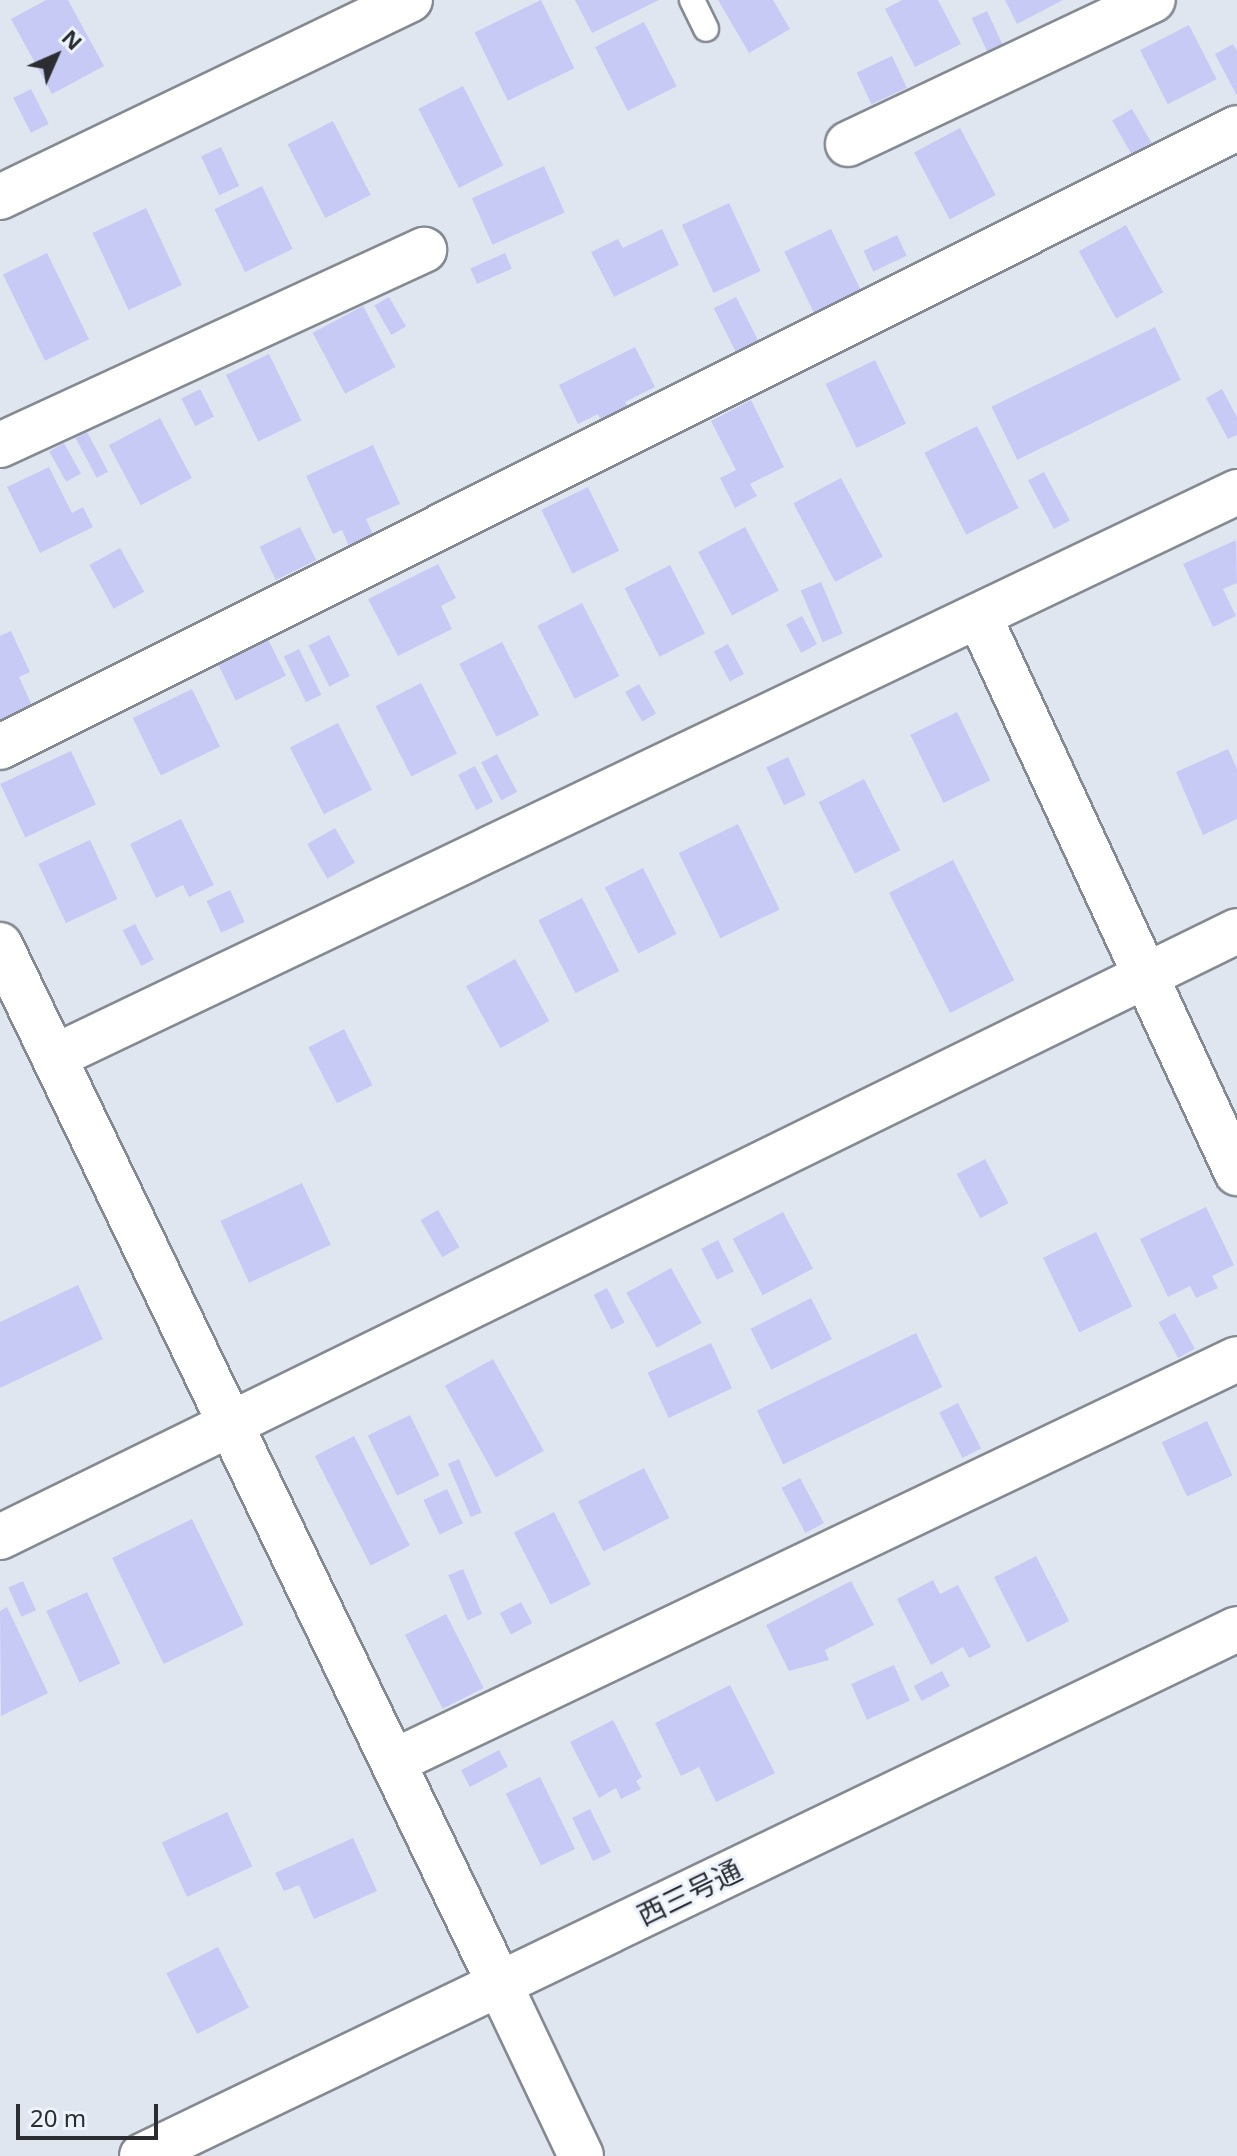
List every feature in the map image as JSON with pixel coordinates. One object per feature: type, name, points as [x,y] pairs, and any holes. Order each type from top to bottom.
[{"type":"street","points":[[0,197],[410,0]]},
{"type":"street","points":[[848,144],[1153,0]]},
{"type":"street","points":[[0,747],[1237,128]]},
{"type":"street","points":[[0,445],[424,250]]},
{"type":"street","points":[[54,1057],[1237,492]]},
{"type":"street","points":[[979,616],[1237,1173]]},
{"type":"street","points":[[0,1537],[1237,931]]},
{"type":"street","points":[[0,945],[235,1424],[581,2156]]},
{"type":"street","points":[[393,1762],[1237,1359]]},
{"type":"street","name":"西三号通","points":[[142,2156],[1237,1629]]},
{"type":"lane","points":[[692,0],[706,29]]},
{"type":"building","points":[[46,0],[68,0],[104,66],[52,94],[11,19]]},
{"type":"building","points":[[541,0],[574,68],[508,101],[474,32]]},
{"type":"building","points":[[575,0],[659,0],[592,33]]},
{"type":"building","points":[[718,0],[773,0],[790,29],[749,53]]},
{"type":"building","points":[[902,0],[938,0],[961,44],[915,67],[885,9]]},
{"type":"building","points":[[1005,0],[1063,0],[1017,24]]},
{"type":"building","points":[[987,11],[1003,45],[988,53],[972,18]]},
{"type":"building","points":[[644,22],[677,86],[628,111],[595,47]]},
{"type":"building","points":[[1189,25],[1217,79],[1168,104],[1140,50]]},
{"type":"building","points":[[1233,44],[1237,51],[1237,96],[1215,54]]},
{"type":"building","points":[[892,56],[907,88],[871,104],[857,72]]},
{"type":"building","points":[[463,86],[503,165],[459,188],[418,109]]},
{"type":"building","points":[[31,89],[49,124],[31,133],[13,98]]},
{"type":"building","points":[[1132,109],[1152,143],[1132,154],[1112,120]]},
{"type":"building","points":[[333,121],[371,195],[325,218],[288,144]]},
{"type":"building","points":[[960,128],[996,195],[950,220],[914,152]]},
{"type":"building","points":[[221,147],[239,186],[219,195],[201,156]]},
{"type":"building","points":[[544,166],[565,213],[493,245],[472,198]]},
{"type":"building","points":[[262,186],[293,249],[245,272],[214,209]]},
{"type":"building","points":[[729,203],[761,271],[714,293],[682,225]]},
{"type":"building","points":[[146,208],[182,285],[128,310],[93,233]]},
{"type":"building","points":[[1126,225],[1163,292],[1116,319],[1079,251]]},
{"type":"building","points":[[662,229],[679,265],[614,297],[591,252],[618,239],[623,248]]},
{"type":"building","points":[[831,229],[863,296],[817,318],[784,252]]},
{"type":"building","points":[[897,235],[907,256],[873,271],[863,251]]},
{"type":"building","points":[[47,253],[89,339],[45,361],[3,274]]},
{"type":"building","points":[[505,253],[512,269],[477,284],[470,268]]},
{"type":"building","points":[[389,297],[406,326],[391,335],[374,306]]},
{"type":"building","points":[[736,297],[761,345],[738,356],[714,308]]},
{"type":"building","points":[[363,306],[395,367],[345,394],[313,333]]},
{"type":"building","points":[[1155,327],[1181,380],[1017,460],[991,407]]},
{"type":"building","points":[[635,347],[655,387],[625,402],[633,415],[605,429],[598,414],[578,424],[559,385]]},
{"type":"building","points":[[269,354],[301,421],[258,442],[226,375]]},
{"type":"building","points":[[875,360],[906,424],[857,448],[826,384]]},
{"type":"building","points":[[200,389],[214,417],[195,426],[181,399]]},
{"type":"building","points":[[1222,389],[1237,417],[1237,435],[1228,439],[1206,398]]},
{"type":"building","points":[[751,400],[784,467],[750,484],[757,496],[735,508],[720,478],[736,470],[711,421]]},
{"type":"building","points":[[160,418],[192,478],[141,505],[109,445]]},
{"type":"building","points":[[977,426],[1019,508],[966,535],[924,453]]},
{"type":"building","points":[[87,432],[108,472],[97,478],[76,438]]},
{"type":"building","points":[[64,443],[81,474],[66,482],[49,451]]},
{"type":"building","points":[[373,445],[400,504],[366,519],[375,539],[351,551],[342,530],[333,534],[306,476]]},
{"type":"building","points":[[49,467],[72,513],[83,507],[93,527],[40,553],[7,487]]},
{"type":"building","points":[[1044,472],[1070,521],[1054,529],[1028,480]]},
{"type":"building","points":[[841,478],[883,557],[835,582],[793,503]]},
{"type":"building","points":[[588,487],[619,551],[572,574],[541,510]]},
{"type":"building","points":[[300,527],[316,560],[276,580],[260,547]]},
{"type":"building","points":[[745,527],[779,591],[732,615],[698,552]]},
{"type":"building","points":[[1236,540],[1237,583],[1223,589],[1236,616],[1213,627],[1183,564]]},
{"type":"building","points":[[120,548],[144,592],[114,609],[89,565]]},
{"type":"building","points":[[438,564],[456,598],[441,606],[452,629],[398,656],[368,599]]},
{"type":"building","points":[[670,565],[705,634],[660,657],[625,588]]},
{"type":"building","points":[[821,582],[843,634],[823,642],[801,591]]},
{"type":"building","points":[[582,603],[619,676],[575,699],[537,626]]},
{"type":"building","points":[[802,616],[817,644],[801,653],[786,624]]},
{"type":"building","points":[[11,631],[30,672],[19,677],[34,710],[0,725],[0,636]]},
{"type":"building","points":[[329,635],[350,676],[329,686],[309,645]]},
{"type":"building","points":[[268,639],[286,676],[236,700],[218,664]]},
{"type":"building","points":[[502,642],[539,715],[496,737],[459,664]]},
{"type":"building","points":[[728,644],[744,674],[730,682],[714,652]]},
{"type":"building","points":[[299,649],[321,695],[306,702],[284,656]]},
{"type":"building","points":[[421,683],[457,753],[411,777],[376,706]]},
{"type":"building","points":[[639,684],[656,713],[642,721],[625,692]]},
{"type":"building","points":[[192,689],[220,747],[161,775],[133,718]]},
{"type":"building","points":[[957,712],[990,780],[944,803],[910,735]]},
{"type":"building","points":[[338,723],[372,790],[324,814],[290,748]]},
{"type":"building","points":[[1228,749],[1237,769],[1237,819],[1203,835],[1176,772]]},
{"type":"building","points":[[71,751],[96,804],[25,837],[0,784]]},
{"type":"building","points":[[497,754],[517,792],[501,800],[481,762]]},
{"type":"building","points":[[788,757],[806,795],[784,805],[766,767]]},
{"type":"building","points":[[475,766],[493,802],[476,810],[458,775]]},
{"type":"building","points":[[864,779],[900,850],[855,873],[819,802]]},
{"type":"building","points":[[181,819],[214,885],[189,897],[183,885],[156,898],[130,844]]},
{"type":"building","points":[[738,824],[780,909],[720,938],[679,853]]},
{"type":"building","points":[[335,828],[355,863],[327,879],[307,844]]},
{"type":"building","points":[[90,840],[117,899],[66,923],[38,864]]},
{"type":"building","points":[[953,860],[1014,980],[950,1013],[889,893]]},
{"type":"building","points":[[643,868],[677,934],[638,953],[605,888]]},
{"type":"building","points":[[230,890],[245,922],[221,933],[206,901]]},
{"type":"building","points":[[582,898],[619,971],[576,993],[538,920]]},
{"type":"building","points":[[135,924],[154,959],[141,966],[123,931]]},
{"type":"building","points":[[515,959],[549,1021],[500,1048],[466,986]]},
{"type":"building","points":[[344,1029],[373,1085],[337,1103],[308,1047]]},
{"type":"building","points":[[985,1159],[1008,1203],[980,1218],[957,1174]]},
{"type":"building","points":[[302,1183],[331,1245],[249,1283],[220,1221]]},
{"type":"building","points":[[1206,1207],[1234,1265],[1212,1276],[1218,1288],[1196,1298],[1190,1286],[1168,1297],[1140,1239]]},
{"type":"building","points":[[438,1210],[460,1247],[442,1257],[421,1220]]},
{"type":"building","points":[[783,1212],[813,1269],[763,1295],[733,1239]]},
{"type":"building","points":[[1096,1232],[1132,1307],[1079,1332],[1043,1258]]},
{"type":"building","points":[[718,1240],[734,1271],[717,1280],[701,1249]]},
{"type":"building","points":[[671,1268],[702,1323],[657,1348],[626,1293]]},
{"type":"building","points":[[78,1285],[103,1339],[0,1388],[0,1322]]},
{"type":"building","points":[[607,1288],[625,1323],[611,1330],[594,1295]]},
{"type":"building","points":[[811,1298],[832,1339],[771,1370],[750,1329]]},
{"type":"building","points":[[1175,1313],[1195,1349],[1178,1358],[1158,1322]]},
{"type":"building","points":[[916,1333],[942,1387],[783,1465],[757,1411]]},
{"type":"building","points":[[711,1343],[732,1388],[669,1418],[648,1373]]},
{"type":"building","points":[[493,1359],[544,1451],[496,1477],[445,1386]]},
{"type":"building","points":[[958,1403],[981,1448],[962,1458],[939,1413]]},
{"type":"building","points":[[410,1415],[439,1475],[397,1496],[368,1436]]},
{"type":"building","points":[[1207,1421],[1232,1475],[1187,1497],[1162,1442]]},
{"type":"building","points":[[354,1436],[410,1546],[371,1566],[315,1456]]},
{"type":"building","points":[[459,1459],[482,1512],[471,1517],[448,1464]]},
{"type":"building","points":[[644,1468],[669,1518],[603,1551],[578,1502]]},
{"type":"building","points":[[800,1478],[824,1523],[805,1533],[781,1488]]},
{"type":"building","points":[[447,1489],[463,1523],[439,1534],[423,1500]]},
{"type":"building","points":[[554,1512],[591,1584],[551,1605],[514,1532]]},
{"type":"building","points":[[192,1519],[244,1625],[164,1664],[112,1558]]},
{"type":"building","points":[[1036,1556],[1069,1621],[1027,1642],[994,1577]]},
{"type":"building","points":[[463,1569],[482,1614],[467,1620],[448,1575]]},
{"type":"building","points":[[933,1580],[940,1594],[958,1585],[991,1647],[969,1658],[963,1647],[931,1665],[897,1599]]},
{"type":"building","points":[[23,1581],[36,1610],[21,1617],[8,1588]]},
{"type":"building","points":[[851,1581],[874,1625],[825,1650],[829,1660],[789,1671],[766,1625]]},
{"type":"building","points":[[87,1592],[120,1664],[80,1683],[46,1611]]},
{"type":"building","points":[[521,1602],[532,1623],[511,1634],[500,1613]]},
{"type":"building","points":[[7,1607],[48,1693],[1,1716],[0,1611]]},
{"type":"building","points":[[446,1614],[484,1688],[443,1709],[405,1635]]},
{"type":"building","points":[[894,1665],[910,1701],[867,1720],[851,1684]]},
{"type":"building","points":[[942,1671],[950,1686],[922,1701],[914,1686]]},
{"type":"building","points":[[730,1685],[775,1773],[716,1802],[699,1767],[681,1776],[655,1723]]},
{"type":"building","points":[[613,1720],[642,1777],[636,1781],[641,1789],[621,1799],[616,1788],[599,1798],[570,1742]]},
{"type":"building","points":[[499,1750],[508,1767],[470,1787],[461,1770]]},
{"type":"building","points":[[540,1777],[575,1849],[541,1866],[506,1794]]},
{"type":"building","points":[[590,1809],[611,1852],[593,1861],[572,1818]]},
{"type":"building","points":[[227,1812],[252,1866],[187,1897],[162,1842]]},
{"type":"building","points":[[353,1838],[377,1891],[314,1919],[299,1885],[284,1891],[275,1873]]},
{"type":"building","points":[[218,1947],[249,2008],[197,2034],[166,1973]]}]
